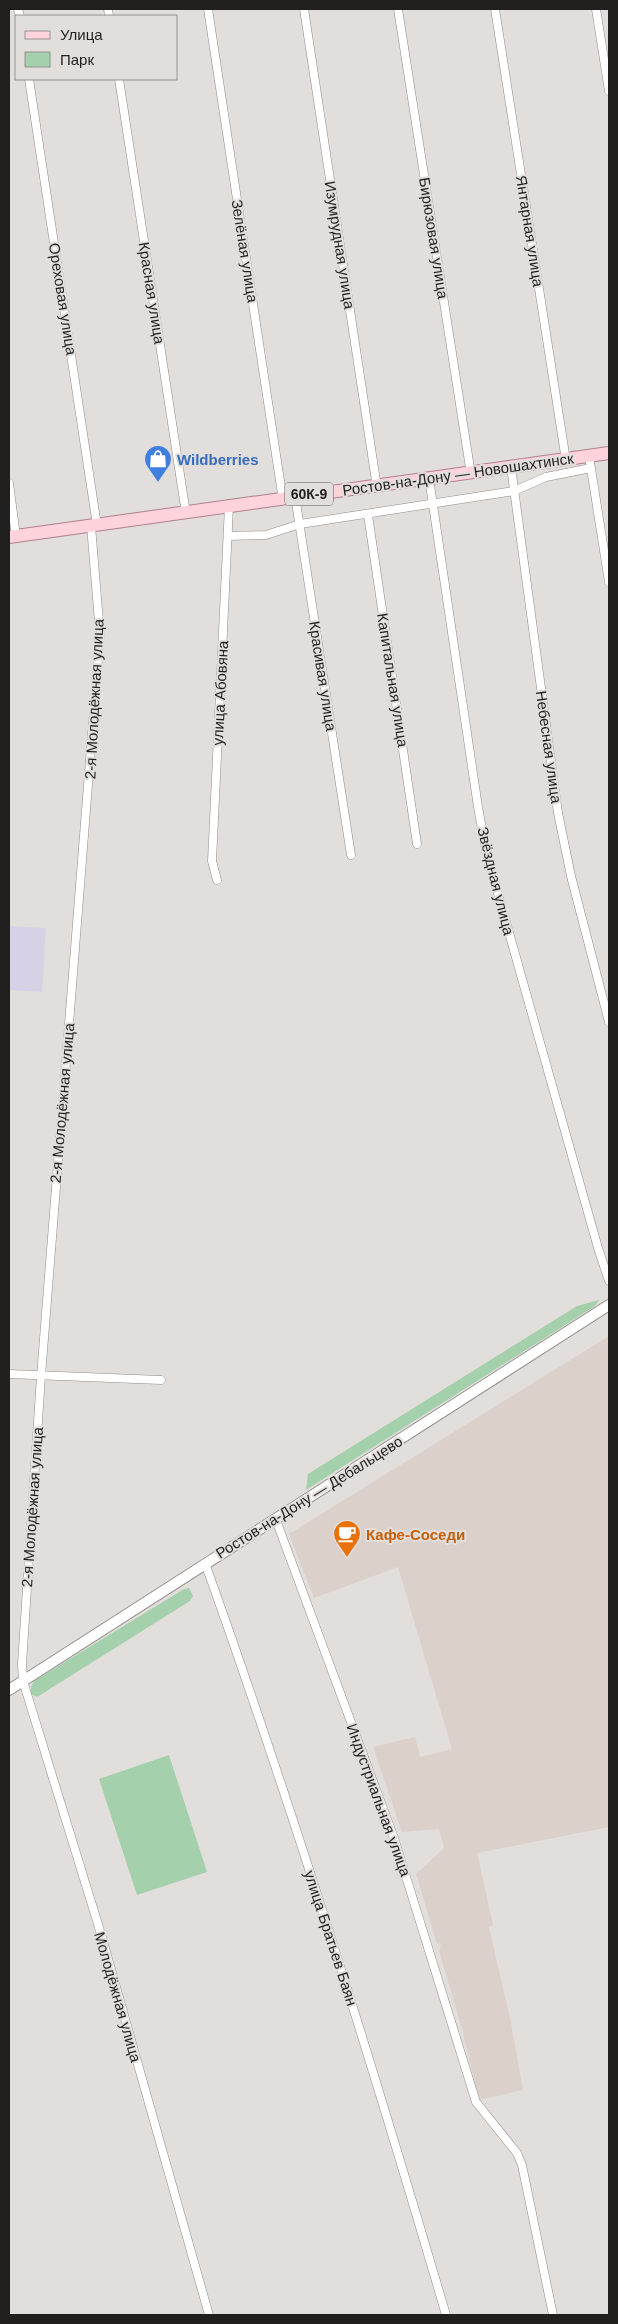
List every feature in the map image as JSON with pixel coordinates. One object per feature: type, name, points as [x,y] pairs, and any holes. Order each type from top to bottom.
[{"type":"main road","name":"Ростов-на-Дону — Новошахтинск","points":[[94,522],[185,507],[609,448]]},
{"type":"main road","name":"Ростов-на-Дону — Новошахтинск","points":[[11,532],[229,506],[511,467],[590,462],[609,453]]},
{"type":"street","name":"Зелёная улица","points":[[208,9],[282,494]]},
{"type":"street","name":"Изумрудная улица","points":[[304,9],[376,481]]},
{"type":"street","name":"Бирюзовая улица","points":[[398,9],[470,468]]},
{"type":"street","name":"Янтарная улица","points":[[495,9],[565,454]]},
{"type":"street","points":[[596,9],[609,91]]},
{"type":"street","name":"Ореховая улица","points":[[29,80],[94,522]]},
{"type":"street","name":"Красная улица","points":[[119,80],[185,507]]},
{"type":"street","points":[[228,536],[266,535],[300,524],[368,516],[432,503],[514,491],[546,477],[590,462],[609,582]]},
{"type":"street","name":"Небесная улица","points":[[511,467],[558,813],[571,876],[609,1022]]},
{"type":"street","name":"Звёздная улица","points":[[429,478],[486,851],[608,1278]]},
{"type":"street","points":[[9,483],[11,532]]},
{"type":"street","name":"Красивая улица","points":[[295,496],[351,855]]},
{"type":"street","name":"улица Абовяна","points":[[216,880],[212,861],[229,506]]},
{"type":"street","name":"Капитальная улица","points":[[368,516],[417,844]]},
{"type":"street","name":"2-я Молодёжная улица","points":[[23,1681],[22,1652],[41,1376],[100,634],[94,522]]},
{"type":"street","name":"Ростов-на-Дону — Дебальцево","points":[[9,1690],[609,1305]]},
{"type":"street","points":[[9,1374],[161,1380]]},
{"type":"street","name":"Индустриальная улица","points":[[276,1520],[394,1838],[472,2084],[476,2102],[517,2153],[522,2165],[553,2315]]},
{"type":"street","name":"улица Братьев Баян","points":[[205,1563],[339,1962],[388,2116],[446,2315]]},
{"type":"street","name":"Молодёжная улица","points":[[23,1681],[101,1934],[209,2315]]},
{"type":"shaded area","points":[[9,926],[46,928],[42,992],[9,990]]},
{"type":"shaded area","points":[[609,1336],[609,1827],[477,1853],[493,1925],[489,1927],[510,2018],[523,2090],[479,2100],[462,2029],[439,1951],[441,1943],[437,1944],[416,1874],[444,1848],[439,1829],[402,1832],[373,1747],[415,1737],[420,1757],[452,1749],[398,1567],[314,1598],[289,1534]]},
{"type":"green space","points":[[599,1300],[595,1306],[306,1490],[308,1474],[577,1306]]},
{"type":"green space","points":[[189,1588],[193,1596],[190,1601],[37,1697],[31,1694],[31,1687],[34,1681],[184,1589]]},
{"type":"green space","points":[[169,1755],[207,1872],[137,1895],[99,1779]]},
{"type":"place","name":"Wildberries","points":[[158,483]]},
{"type":"place","name":"Кафе-Соседи","points":[[347,1558]]}]
